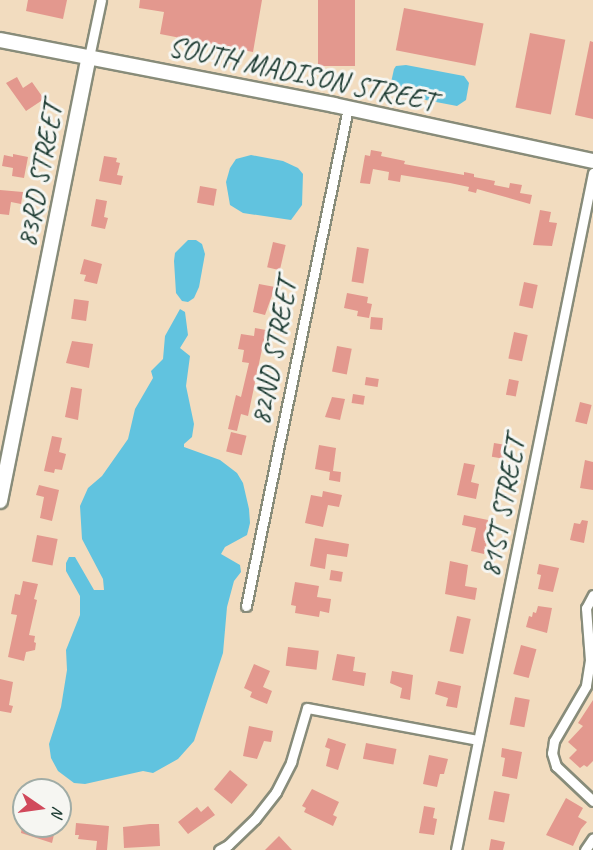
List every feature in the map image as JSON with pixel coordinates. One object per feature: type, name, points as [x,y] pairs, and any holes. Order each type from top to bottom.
[{"type":"street","name":"83RD STREET","points":[[0,501],[6,444],[101,0]]},
{"type":"street","name":"SOUTH MADISON STREET","points":[[0,40],[348,108],[593,162]]},
{"type":"street","name":"82ND STREET","points":[[246,606],[348,108]]},
{"type":"street","name":"81ST STREET","points":[[456,850],[593,173]]},
{"type":"street","points":[[593,595],[586,608],[590,660],[586,686],[554,741],[552,753],[556,766],[593,801]]},
{"type":"street","points":[[219,850],[230,848],[255,819],[280,784],[297,745],[307,708],[478,740]]},
{"type":"street","points":[[585,850],[593,838]]},
{"type":"water","points":[[406,65],[464,76],[469,83],[466,100],[457,106],[394,94],[390,87],[394,69],[396,66]]},
{"type":"water","points":[[251,155],[283,161],[298,168],[303,174],[302,205],[291,220],[243,213],[230,205],[226,182],[230,168],[236,159]]},
{"type":"water","points":[[188,240],[196,240],[202,244],[205,254],[199,287],[194,298],[188,302],[182,301],[176,293],[174,261],[175,253]]},
{"type":"water","points":[[180,309],[185,312],[188,335],[180,348],[190,356],[186,386],[194,424],[192,437],[184,444],[184,447],[220,460],[237,473],[243,483],[249,509],[250,523],[247,535],[225,547],[221,554],[240,565],[241,572],[234,581],[227,607],[223,653],[194,741],[178,759],[153,773],[143,771],[85,784],[74,783],[72,778],[67,778],[58,771],[51,758],[49,744],[61,707],[67,670],[66,650],[80,615],[80,596],[66,571],[66,563],[69,557],[75,557],[94,590],[104,590],[103,579],[82,539],[80,506],[88,488],[102,476],[128,439],[135,409],[153,378],[151,371],[163,359],[165,336]]},
{"type":"building","points":[[28,0],[67,0],[63,19],[26,11]]},
{"type":"building","points":[[140,0],[262,0],[253,52],[160,34],[164,12],[139,8]]},
{"type":"building","points":[[318,0],[355,0],[355,66],[318,66]]},
{"type":"building","points":[[404,8],[484,23],[475,66],[396,50]]},
{"type":"building","points":[[530,33],[565,40],[551,114],[515,108]]},
{"type":"building","points":[[590,41],[593,42],[593,119],[575,115]]},
{"type":"building","points":[[17,77],[23,88],[32,82],[44,99],[26,111],[6,83]]},
{"type":"building","points":[[371,150],[382,152],[381,156],[405,161],[404,164],[464,175],[464,172],[474,174],[474,177],[495,181],[494,185],[509,188],[510,183],[522,185],[520,193],[532,195],[530,204],[477,189],[476,193],[468,191],[469,187],[450,183],[401,175],[400,182],[388,180],[389,172],[373,169],[370,184],[360,183],[365,155],[370,156]]},
{"type":"building","points":[[13,154],[28,157],[24,178],[12,176],[13,168],[2,166],[4,155],[13,157]]},
{"type":"building","points":[[104,156],[117,158],[116,162],[120,163],[117,175],[123,176],[121,185],[99,181]]},
{"type":"building","points":[[200,186],[217,189],[214,206],[197,203]]},
{"type":"building","points":[[0,190],[23,192],[21,204],[11,202],[9,215],[0,214]]},
{"type":"building","points":[[96,199],[107,201],[104,217],[108,218],[105,229],[91,226]]},
{"type":"building","points":[[540,210],[551,212],[549,222],[557,223],[552,246],[533,245]]},
{"type":"building","points":[[273,242],[286,245],[280,270],[267,267]]},
{"type":"building","points":[[357,247],[369,249],[363,283],[352,282]]},
{"type":"building","points":[[84,259],[102,264],[97,284],[84,281],[86,275],[80,274]]},
{"type":"building","points":[[524,282],[538,285],[533,308],[519,305]]},
{"type":"building","points":[[259,284],[275,287],[265,315],[253,312]]},
{"type":"building","points":[[347,293],[368,297],[367,303],[372,304],[369,318],[357,316],[358,311],[344,308]]},
{"type":"building","points":[[74,299],[89,301],[86,321],[71,319]]},
{"type":"building","points":[[371,317],[383,318],[382,330],[370,329]]},
{"type":"building","points":[[255,328],[266,330],[248,416],[241,414],[237,431],[228,429],[236,395],[241,397],[249,363],[242,362],[244,350],[238,349],[241,334],[254,336]]},
{"type":"building","points":[[514,332],[528,335],[522,361],[508,358]]},
{"type":"building","points":[[72,341],[93,344],[89,368],[66,363]]},
{"type":"building","points":[[337,346],[352,349],[347,374],[332,372]]},
{"type":"building","points":[[366,377],[379,379],[378,387],[365,385]]},
{"type":"building","points":[[509,379],[519,381],[516,397],[506,395]]},
{"type":"building","points":[[71,387],[82,389],[78,420],[65,417]]},
{"type":"building","points":[[353,394],[365,396],[363,405],[352,403]]},
{"type":"building","points":[[332,397],[345,399],[340,420],[325,417]]},
{"type":"building","points":[[580,402],[592,405],[587,424],[575,421]]},
{"type":"building","points":[[231,432],[247,436],[242,455],[226,451]]},
{"type":"building","points":[[52,436],[62,438],[59,452],[66,454],[62,470],[55,469],[54,473],[44,471]]},
{"type":"building","points":[[494,443],[506,445],[504,459],[492,457]]},
{"type":"building","points":[[319,445],[336,448],[333,471],[341,472],[340,482],[329,480],[330,472],[315,469]]},
{"type":"building","points":[[585,460],[593,462],[593,490],[580,488]]},
{"type":"building","points":[[464,463],[475,465],[471,482],[479,484],[476,499],[457,495]]},
{"type":"building","points":[[39,485],[59,490],[52,521],[40,518],[44,497],[36,495]]},
{"type":"building","points":[[323,491],[342,495],[339,507],[328,505],[323,527],[305,523],[311,495],[322,497]]},
{"type":"building","points":[[464,515],[488,520],[485,532],[489,533],[484,554],[471,551],[476,528],[462,525]]},
{"type":"building","points":[[582,520],[588,521],[584,543],[570,540],[574,523],[580,524]]},
{"type":"building","points":[[37,535],[58,539],[52,566],[32,562]]},
{"type":"building","points":[[315,538],[349,544],[347,557],[327,554],[325,569],[310,566]]},
{"type":"building","points":[[450,561],[468,565],[465,586],[477,588],[475,600],[445,594]]},
{"type":"building","points":[[539,564],[559,568],[553,592],[538,589],[541,575],[537,574]]},
{"type":"building","points":[[331,570],[343,572],[341,582],[329,580]]},
{"type":"building","points":[[23,581],[38,584],[29,635],[35,636],[35,650],[26,652],[24,661],[8,657],[17,615],[11,614],[15,594],[20,595]]},
{"type":"building","points":[[295,582],[319,586],[317,597],[331,599],[329,613],[320,611],[319,617],[295,613],[296,606],[291,605]]},
{"type":"building","points":[[538,606],[552,608],[547,633],[526,627],[529,616],[532,617],[533,612],[536,613]]},
{"type":"building","points":[[457,616],[471,619],[463,654],[450,651]]},
{"type":"building","points":[[521,645],[536,649],[529,678],[513,674]]},
{"type":"building","points":[[288,647],[319,651],[316,670],[286,666]]},
{"type":"building","points":[[337,654],[355,657],[353,671],[366,673],[364,686],[332,680]]},
{"type":"building","points":[[254,664],[270,671],[263,687],[272,691],[267,704],[250,697],[252,692],[244,688]]},
{"type":"building","points":[[392,671],[413,675],[410,700],[400,698],[402,688],[390,683]]},
{"type":"building","points":[[0,679],[13,682],[9,705],[13,706],[11,713],[0,711]]},
{"type":"building","points":[[438,681],[461,686],[457,708],[446,706],[448,698],[435,694]]},
{"type":"building","points":[[515,697],[530,700],[524,727],[510,724]]},
{"type":"building","points":[[593,700],[593,761],[587,767],[584,765],[580,768],[569,758],[577,750],[568,742],[583,726],[578,723]]},
{"type":"building","points":[[249,726],[273,731],[271,742],[264,741],[257,759],[243,756]]},
{"type":"building","points":[[328,738],[346,744],[338,770],[326,766],[330,749],[325,747]]},
{"type":"building","points":[[366,743],[396,749],[393,765],[363,759]]},
{"type":"building","points":[[502,748],[522,752],[517,779],[502,776],[505,758],[501,757]]},
{"type":"building","points":[[429,755],[448,759],[444,774],[440,774],[437,787],[423,784]]},
{"type":"building","points":[[230,770],[248,785],[232,804],[214,789]]},
{"type":"building","points":[[312,789],[339,802],[333,815],[337,817],[333,826],[304,812],[306,808],[302,806]]},
{"type":"building","points":[[494,791],[510,794],[504,823],[488,819]]},
{"type":"building","points":[[566,798],[583,808],[578,817],[587,822],[573,846],[546,835]]},
{"type":"building","points":[[208,806],[215,815],[188,834],[178,822],[197,807],[201,812]]},
{"type":"building","points":[[424,806],[435,808],[433,818],[437,819],[434,835],[419,833]]},
{"type":"building","points":[[76,823],[109,826],[107,850],[96,850],[97,841],[78,839],[79,835],[75,835]]},
{"type":"building","points":[[159,824],[160,846],[124,848],[123,827]]},
{"type":"building","points":[[279,836],[292,850],[265,850]]},
{"type":"building","points":[[36,838],[53,838],[52,843]]},
{"type":"building","points":[[491,839],[505,842],[503,850],[489,850]]}]
